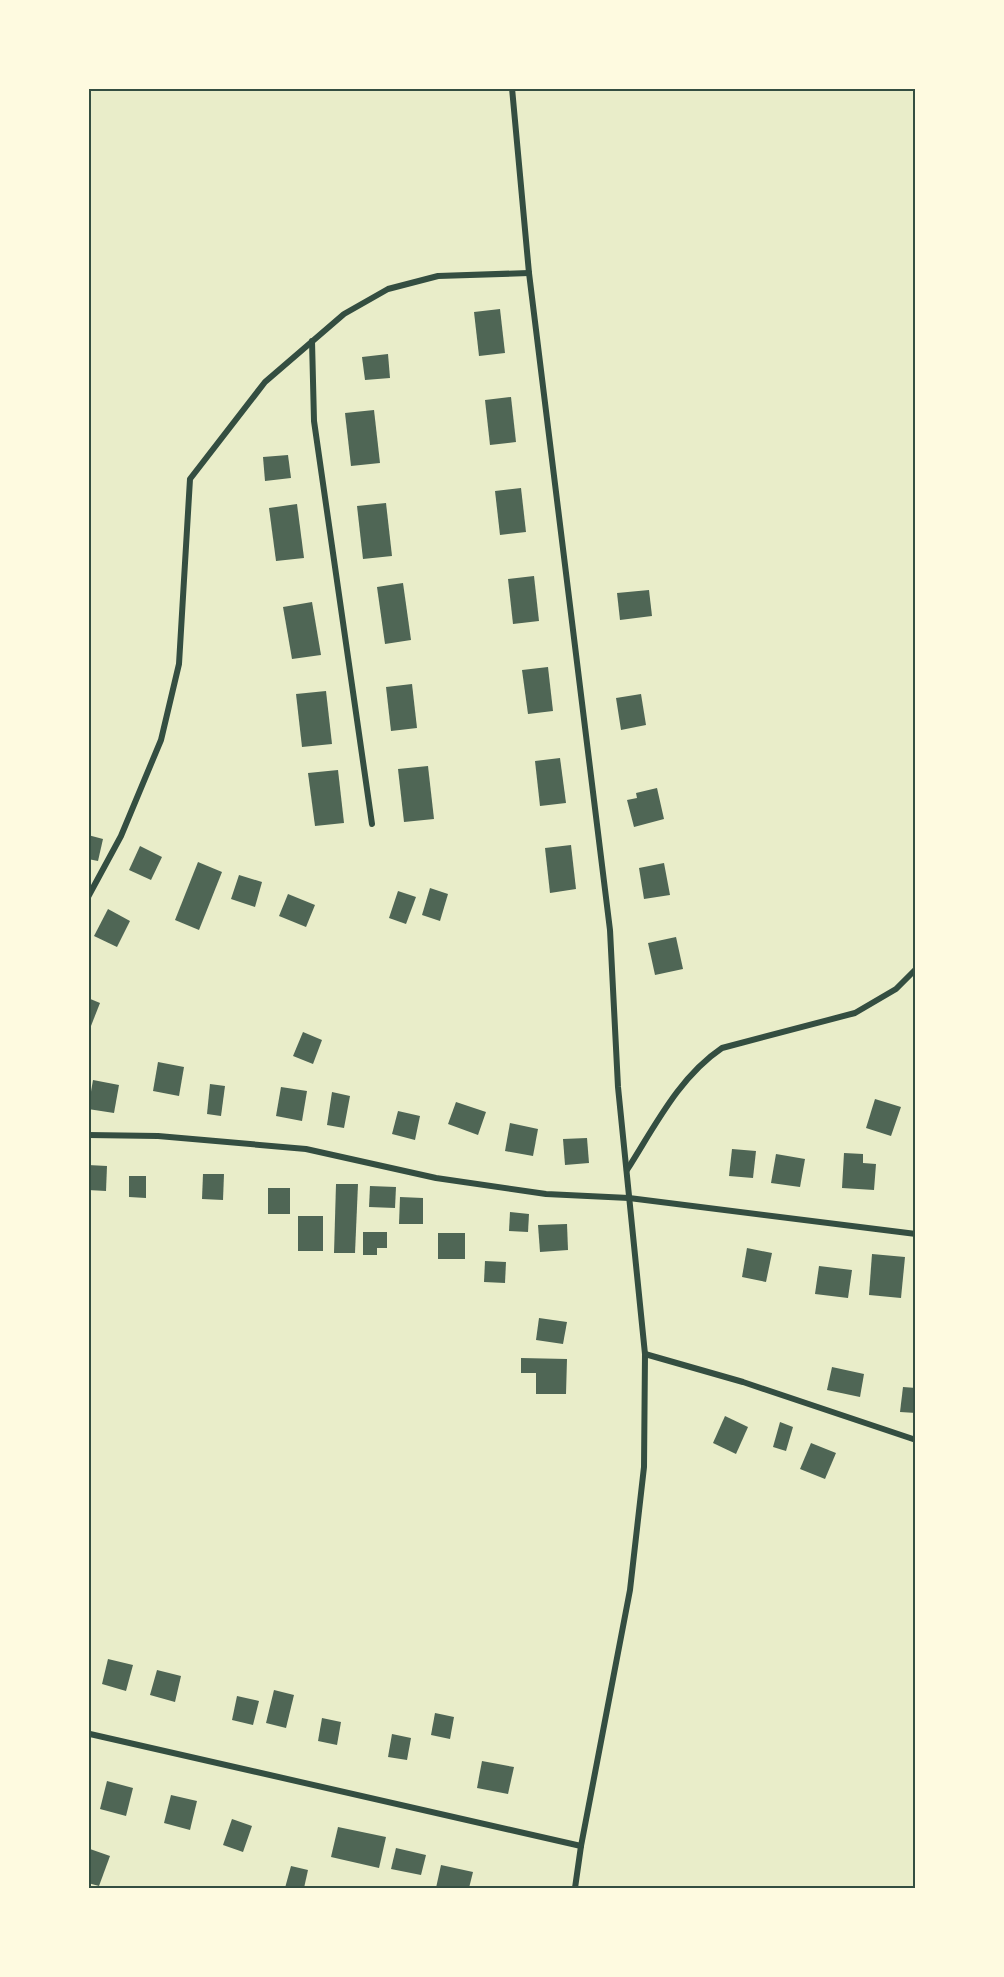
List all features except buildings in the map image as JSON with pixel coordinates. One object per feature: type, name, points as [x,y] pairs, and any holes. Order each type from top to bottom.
[{"type":"street","points":[[512,88],[530,273],[610,930],[618,1088],[645,1354],[644,1467],[630,1590],[575,1888]]},
{"type":"street","points":[[88,897],[122,836],[161,740],[179,664],[190,478],[265,381],[344,314],[388,289],[438,276],[530,273]]},
{"type":"street","points":[[312,341],[314,421],[372,824]]},
{"type":"street","points":[[627,1170],[680,1087],[706,1059],[723,1048],[855,1013],[896,989],[915,969]]},
{"type":"street","points":[[88,1135],[158,1136],[306,1149],[436,1178],[546,1194],[629,1198],[915,1234]]},
{"type":"street","points":[[645,1354],[743,1382],[915,1440]]},
{"type":"street","points":[[88,1736],[90,1734],[581,1846]]}]
